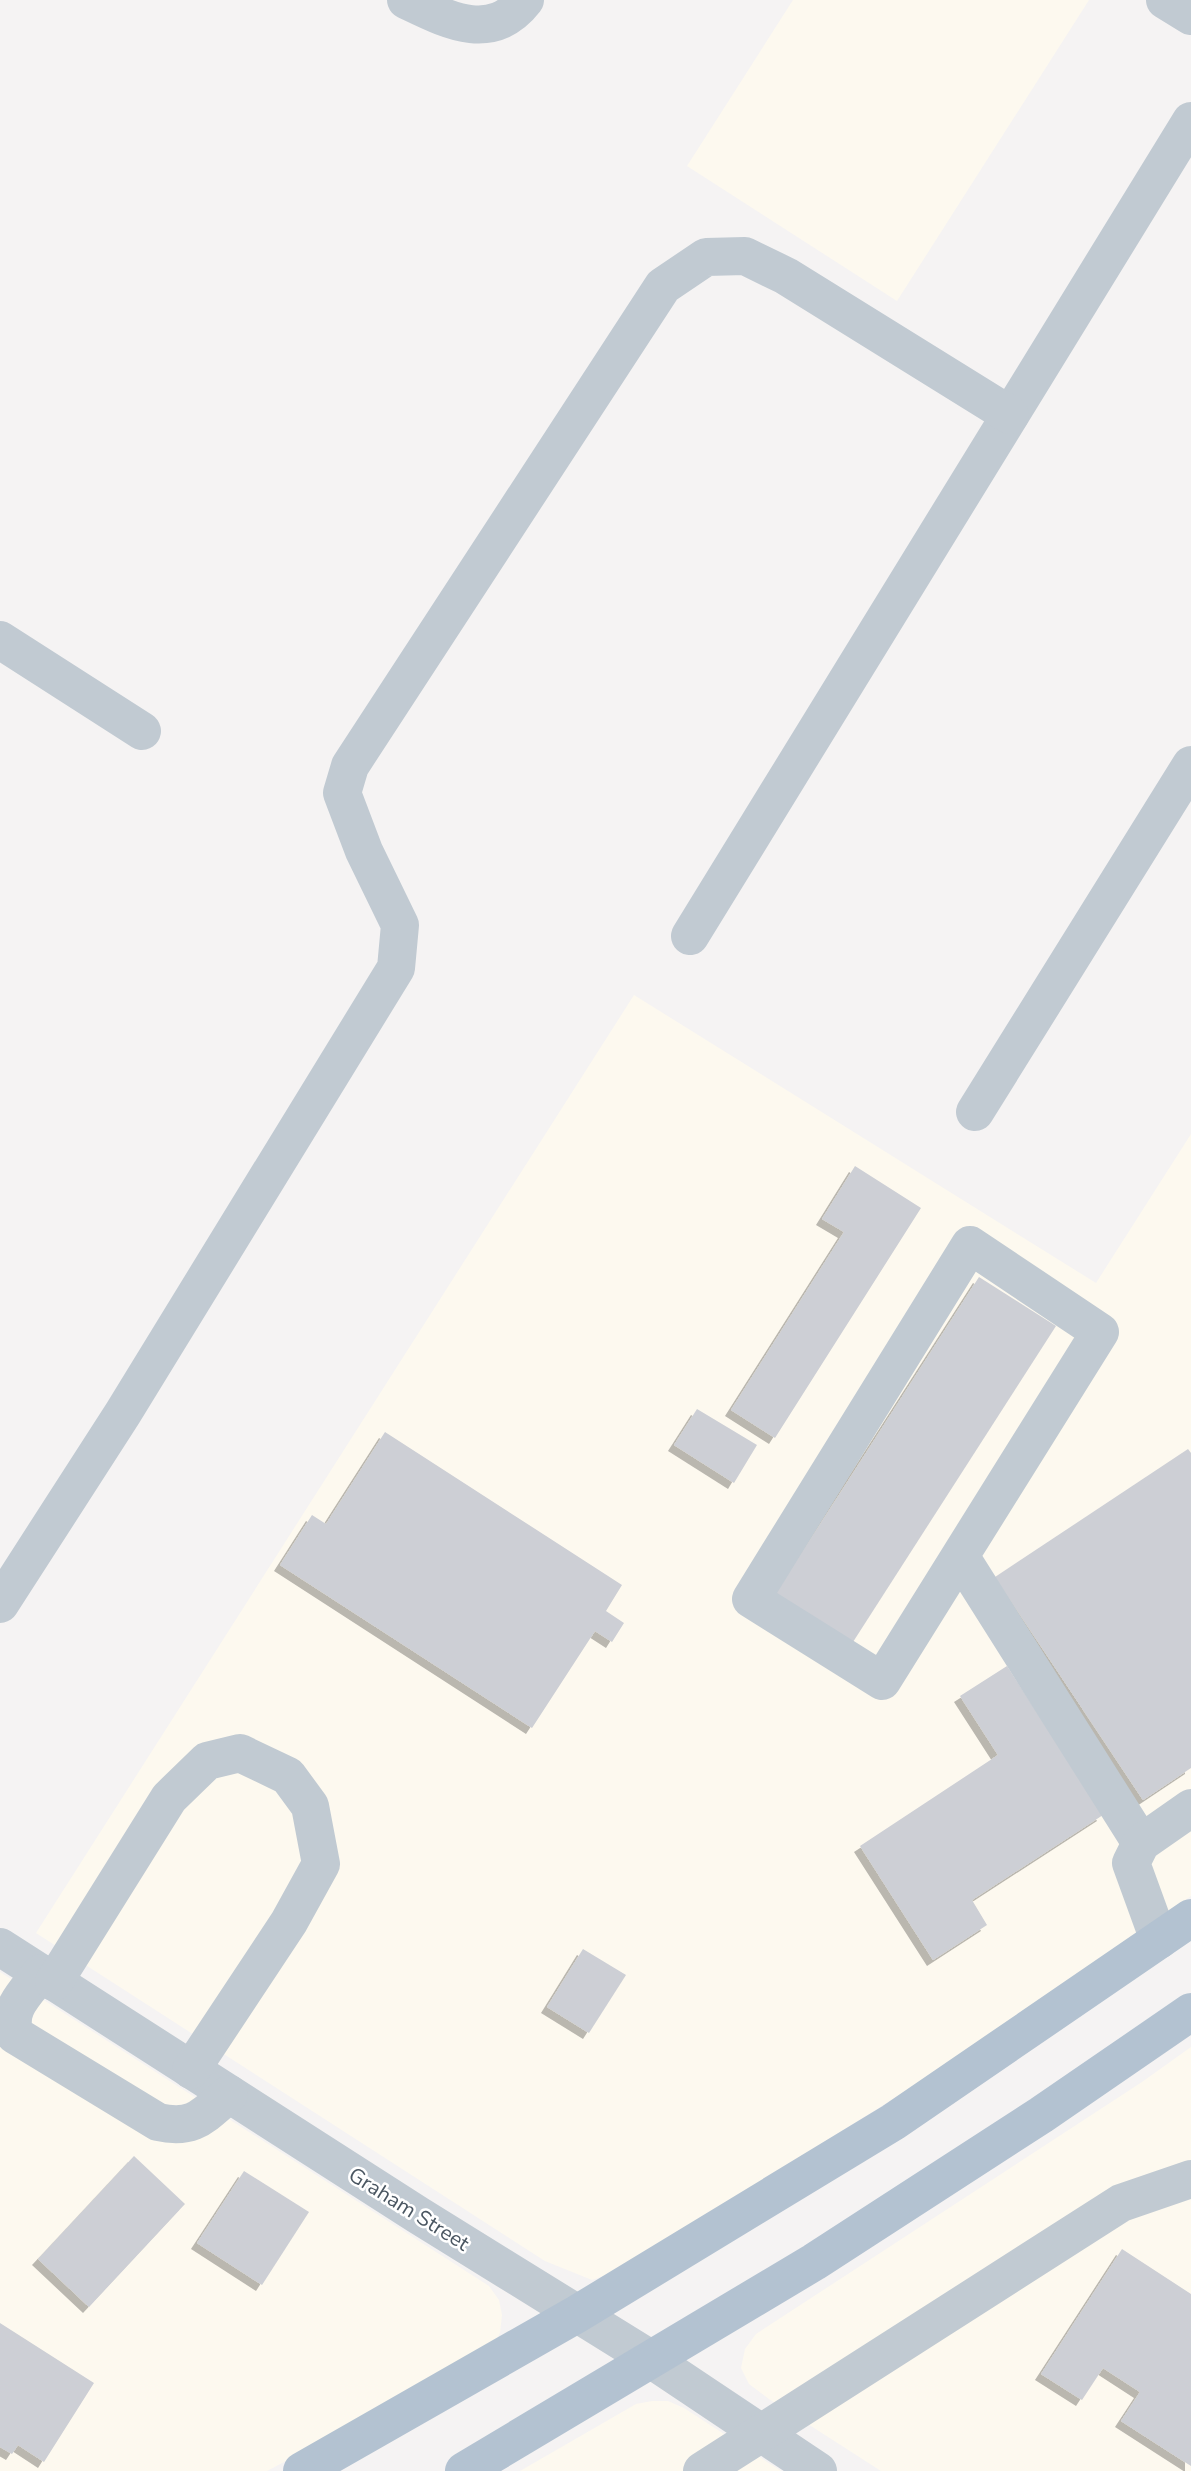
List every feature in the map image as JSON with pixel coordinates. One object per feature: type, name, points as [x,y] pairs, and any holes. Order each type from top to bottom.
[{"type":"main road","points":[[302,2471],[577,2314],[893,2122],[1191,1917]]},
{"type":"main road","points":[[464,2471],[814,2262],[1041,2115],[1191,2012]]},
{"type":"street","points":[[406,0],[454,22],[483,25],[515,13],[525,0]]},
{"type":"street","points":[[1165,0],[1191,16]]},
{"type":"street","points":[[690,936],[1191,121]]},
{"type":"street","points":[[0,1604],[123,1413],[396,968],[400,925],[364,851],[342,793],[350,766],[663,286],[706,257],[745,256],[786,276],[1010,415]]},
{"type":"street","points":[[0,640],[142,731]]},
{"type":"street","points":[[975,1112],[1191,765]]},
{"type":"street","points":[[970,1245],[1100,1332],[960,1556],[882,1681],[751,1599],[970,1245]]},
{"type":"street","points":[[960,1556],[1141,1843]]},
{"type":"street","points":[[191,2070],[289,1922],[321,1864],[310,1807],[288,1776],[240,1753],[207,1761],[169,1797],[47,1978],[14,2009],[11,2022],[15,2035],[158,2122],[178,2127],[202,2118],[229,2094]]},
{"type":"street","points":[[1159,1940],[1132,1863],[1141,1843],[1191,1808]]},
{"type":"street","name":"Graham Street","points":[[0,1947],[418,2215],[652,2360],[818,2471]]},
{"type":"street","points":[[702,2471],[1121,2203],[1191,2179]]},
{"type":"shaded area","points":[[793,0],[1089,0],[897,301],[687,166]]},
{"type":"shaded area","points":[[634,995],[1096,1283],[1191,1134],[1191,1896],[1058,1992],[893,2099],[615,2272],[592,2280],[545,2261],[36,1933]]},
{"type":"shaded area","points":[[0,1972],[489,2286],[499,2300],[502,2315],[500,2333],[488,2354],[267,2471],[0,2471]]},
{"type":"shaded area","points":[[1191,2047],[1191,2471],[881,2471],[749,2384],[741,2368],[745,2349],[756,2334],[1142,2082]]},
{"type":"shaded area","points":[[668,2401],[684,2408],[781,2471],[520,2471],[636,2404]]},
{"type":"building","points":[[855,1166],[921,1208],[775,1438],[731,1410],[844,1232],[822,1219]]},
{"type":"building","points":[[979,1277],[1056,1326],[853,1642],[776,1593]]},
{"type":"building","points":[[697,1409],[757,1445],[734,1483],[674,1445]]},
{"type":"building","points":[[385,1432],[622,1585],[606,1611],[624,1623],[612,1642],[595,1631],[532,1728],[280,1565],[312,1515],[326,1524]]},
{"type":"building","points":[[1188,1449],[1191,1453],[1191,1768],[1143,1800],[995,1577]]},
{"type":"building","points":[[1007,1666],[1103,1815],[972,1900],[987,1925],[933,1960],[860,1846],[998,1755],[960,1696]]},
{"type":"building","points":[[583,1949],[626,1975],[589,2033],[547,2007]]},
{"type":"building","points":[[134,2156],[185,2204],[89,2307],[38,2259]]},
{"type":"building","points":[[244,2171],[309,2212],[262,2285],[197,2243]]},
{"type":"building","points":[[1122,2249],[1191,2294],[1191,2466],[1121,2421],[1140,2392],[1103,2368],[1082,2400],[1041,2374]]},
{"type":"building","points":[[0,2323],[94,2383],[44,2462],[18,2445],[12,2454],[0,2447]]}]
